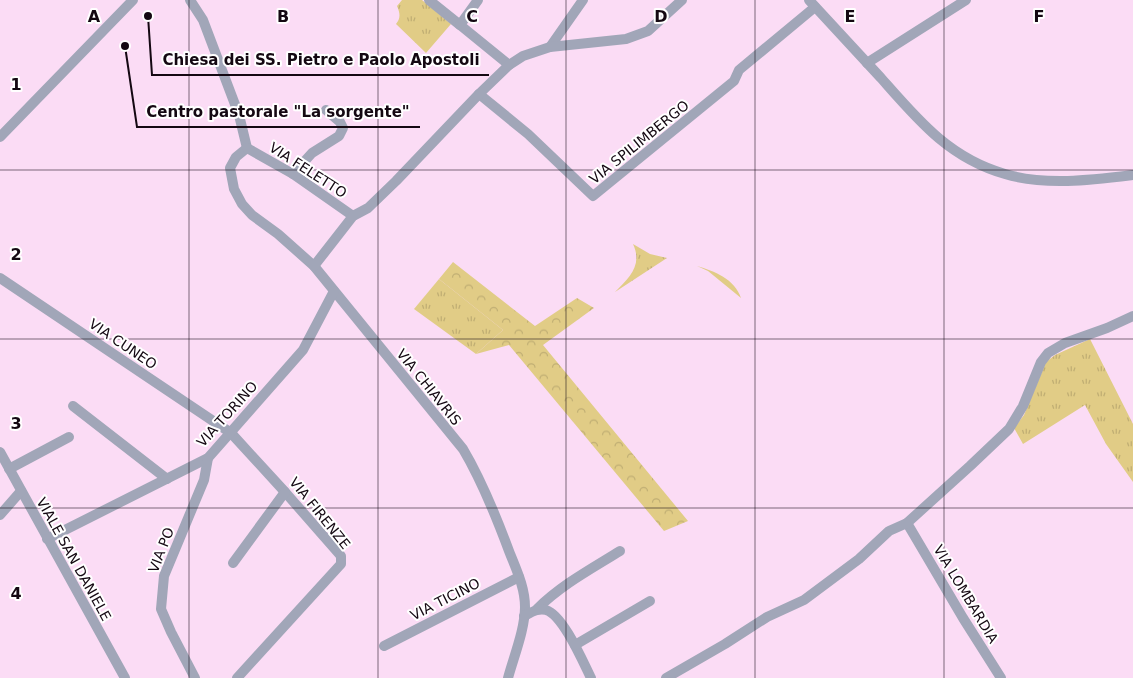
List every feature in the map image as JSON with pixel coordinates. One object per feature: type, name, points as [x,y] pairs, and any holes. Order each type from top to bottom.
[{"type":"street","points":[[0,137],[133,0]]},
{"type":"street","points":[[190,0],[199,0],[202,16],[239,115],[247,148]]},
{"type":"street","points":[[190,0],[202,16]]},
{"type":"street","points":[[429,0],[509,65]]},
{"type":"street","points":[[460,25],[478,0]]},
{"type":"street","points":[[550,48],[583,0]]},
{"type":"street","name":"VIA FELETTO","points":[[314,266],[353,216],[368,208],[396,181],[509,65],[523,56],[550,48],[626,39],[648,31],[682,0]]},
{"type":"street","points":[[867,63],[966,0]]},
{"type":"street","points":[[812,4],[922,124],[947,146],[986,168],[1006,174],[1049,180],[1095,179],[1133,175]]},
{"type":"street","name":"VIA SPILIMBERGO","points":[[479,94],[528,134],[593,196],[734,81],[739,70],[812,4]]},
{"type":"street","points":[[293,174],[312,153],[339,136],[343,128],[340,122],[326,110]]},
{"type":"street","name":"VIA FELETTO","points":[[247,148],[293,174],[353,216]]},
{"type":"street","name":"VIA CHIAVRIS","points":[[247,148],[231,164],[230,174],[234,189],[242,204],[252,215],[278,234],[314,266],[463,449],[474,468],[492,507],[519,576],[525,604],[524,616],[508,678]]},
{"type":"street","name":"VIA CUNEO","points":[[0,278],[231,434]]},
{"type":"street","name":"VIA TORINO","points":[[47,539],[208,458],[303,350],[334,291]]},
{"type":"street","points":[[666,678],[767,617],[804,600],[859,559],[889,531],[908,523],[1009,429],[1023,406],[1041,362],[1048,353],[1064,343],[1107,328],[1133,316]]},
{"type":"street","points":[[73,406],[167,479]]},
{"type":"street","name":"VIA FIRENZE","points":[[231,434],[341,556],[341,564],[237,678]]},
{"type":"street","points":[[9,469],[69,437]]},
{"type":"street","name":"VIALE SAN DANIELE","points":[[0,452],[125,678]]},
{"type":"street","name":"VIA PO","points":[[195,678],[171,632],[162,608],[164,576],[204,480],[208,458]]},
{"type":"street","points":[[0,516],[21,491]]},
{"type":"street","points":[[233,563],[285,492]]},
{"type":"street","name":"VIA LOMBARDIA","points":[[908,523],[963,618],[1001,678]]},
{"type":"street","points":[[524,616],[537,609],[550,596],[570,581],[620,551]]},
{"type":"street","name":"VIA TICINO","points":[[384,646],[519,576]]},
{"type":"street","points":[[574,645],[650,601]]},
{"type":"street","points":[[537,609],[548,611],[564,628],[591,678]]},
{"type":"green space","points":[[402,0],[422,0],[451,24],[426,53],[396,24],[399,20],[397,6]]},
{"type":"green space","points":[[633,244],[650,254],[667,258],[615,292],[633,271],[636,252]]},
{"type":"green space","points":[[453,262],[535,326],[577,298],[594,308],[543,345],[688,521],[664,531],[509,345],[476,354],[503,330],[439,279]]},
{"type":"green space","points":[[697,266],[717,273],[729,281],[738,291],[741,298],[708,271]]},
{"type":"green space","points":[[439,279],[503,330],[476,354],[414,309]]},
{"type":"green space","points":[[1090,339],[1133,424],[1133,482],[1106,444],[1085,405],[1023,444],[1014,428],[1024,415],[1046,362],[1055,355]]},
{"type":"place","name":"Chiesa dei SS. Pietro e Paolo Apostoli","points":[[148,16]]},
{"type":"place","name":"Centro pastorale \"La sorgente\"","points":[[125,46]]}]
